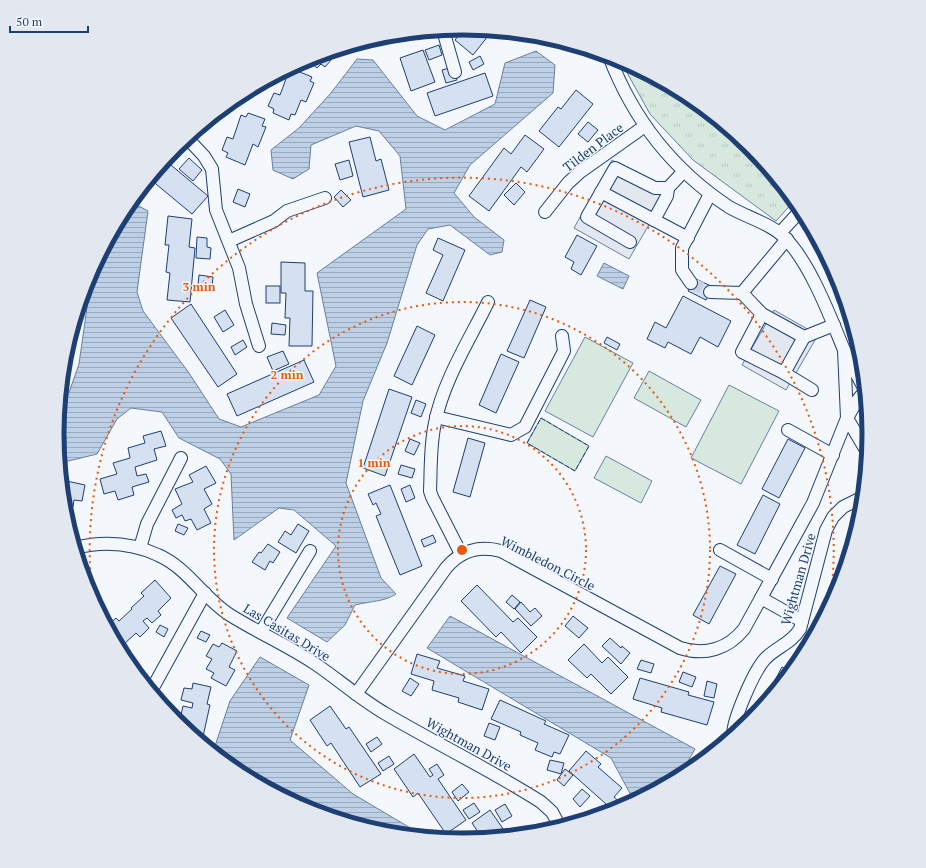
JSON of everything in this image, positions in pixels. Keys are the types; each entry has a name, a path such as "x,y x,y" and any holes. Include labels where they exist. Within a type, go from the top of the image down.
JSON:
{"street":[{"path":"445,36 455,72"},
{"path":"612,64 630,103 663,150 710,194 740,214 784,236 805,266 858,378"},
{"name":"Tilden Place","path":"545,212 568,183 580,172 645,126"},
{"path":"191,142 204,156 212,169 216,210 239,268 246,304 259,346"},
{"path":"630,242 587,217 615,168 655,188 668,188"},
{"path":"654,220 667,196 668,188 684,171"},
{"path":"601,192 688,238"},
{"path":"691,283 682,270 682,248 710,194"},
{"path":"228,241 274,221 287,212 325,198"},
{"path":"742,293 797,216"},
{"path":"710,292 742,293 762,314 804,337"},
{"path":"462,554 435,504 430,490 433,437 436,416 446,387 488,302"},
{"path":"762,314 742,352 784,373 812,390"},
{"path":"784,373 804,337 834,326"},
{"path":"436,416 511,435 525,427 564,351 562,336"},
{"path":"844,350 847,418 862,443"},
{"name":"Wimbledon Circle","path":"356,694 446,568 462,554 477,549 501,551 680,648 694,651 715,649 734,639 744,629 813,503 847,418 860,397"},
{"path":"788,430 833,456"},
{"path":"140,548 147,524 181,458"},
{"name":"Wightman Drive","path":"734,727 760,665 772,653 791,640 800,629 829,524 843,507 856,500"},
{"name":"Las Casitas Drive","path":"81,547 109,544 140,548 159,555 173,563 187,574 223,611 314,662 356,694"},
{"path":"720,550 772,579"},
{"path":"261,632 310,551"},
{"path":"154,686 205,593"},
{"path":"761,598 802,621"},
{"name":"Wightman Drive","path":"356,694 384,713 541,802 552,812 557,821"}],"green space":[{"path":"625,69 662,88 706,117 745,152 780,191 790,205 776,221 693,160 650,114"},
{"path":"585,337 633,363 593,437 545,411"},
{"path":"649,371 701,400 686,427 634,398"},
{"path":"729,385 779,411 741,484 691,458"},
{"path":"541,418 589,446 575,471 527,443"},
{"path":"606,456 652,481 641,503 594,478"}],"shaded area":[{"path":"612,160 668,192 629,259 574,228"},
{"path":"774,310 818,335 786,390 742,365"}],"water":[{"path":"536,51 555,65 553,93 470,165 454,193 474,217 504,240 502,252 490,255 450,225 428,229 417,245 387,343 363,401 346,483 381,578 396,594 382,600 355,605 345,625 327,642 287,618 336,546 294,510 279,508 234,540 231,474 220,459 179,438 162,412 131,408 117,419 97,454 65,462 64,434 65,403 79,364 89,296 94,281 117,234 136,205 148,211 137,292 143,311 189,373 219,419 241,427 319,395 336,366 317,273 406,209 400,156 379,131 356,126 311,145 309,169 293,179 273,170 271,150 299,128 331,93 357,59 373,60 417,116 445,130 495,104 505,63"},
{"path":"604,263 629,276 623,289 597,276"},
{"path":"450,616 695,749 685,766 631,796 611,758 427,648"},
{"path":"260,657 309,685 290,740 353,794 414,830 360,819 310,803 263,780 241,766 215,747 230,701"}],"building":[{"path":"459,35 488,36 473,55 455,40"},
{"path":"439,45 442,55 429,60 425,50"},
{"path":"423,50 435,82 411,91 400,58"},
{"path":"334,56 325,67 321,64 317,68 313,64"},
{"path":"480,56 484,64 473,70 469,62"},
{"path":"453,67 457,80 446,83 442,70"},
{"path":"297,71 312,77 310,81 314,83 306,102 301,100 295,115 291,114 289,120 273,113 274,109 268,106 274,93 280,95 287,76"},
{"path":"485,73 493,96 435,116 427,93"},
{"path":"576,90 593,104 559,147 539,131 558,107 561,109"},
{"path":"248,113 265,119 262,126 266,127 258,147 253,144 245,165 226,157 228,153 222,150 227,137 233,139 241,115 246,117"},
{"path":"588,122 598,130 588,142 578,134"},
{"path":"525,135 544,149 527,172 521,167 489,211 469,196 504,148 511,154"},
{"path":"370,137 376,161 381,159 389,190 363,197 349,142"},
{"path":"189,158 202,170 193,181 179,169"},
{"path":"349,160 353,176 340,180 335,164"},
{"path":"170,164 208,196 192,214 154,182"},
{"path":"516,183 525,192 514,205 504,195"},
{"path":"238,189 250,194 245,207 233,202"},
{"path":"341,190 351,200 343,207 334,197"},
{"path":"168,216 192,219 189,247 195,248 190,302 167,300 170,273 166,272 169,245 165,245"},
{"path":"577,235 597,246 581,275 571,269 574,262 565,257"},
{"path":"197,237 207,238 207,247 211,248 210,259 196,258"},
{"path":"438,238 465,250 443,301 426,293 443,255 433,250"},
{"path":"281,262 305,263 305,291 313,291 312,346 289,346 290,318 285,318 286,293 281,293"},
{"path":"199,275 213,277 212,287 198,285"},
{"path":"694,278 713,287 706,300 688,291"},
{"path":"266,286 280,286 280,303 266,303"},
{"path":"683,296 731,321 718,347 700,337 691,354 668,342 665,348 647,339 655,322 666,328"},
{"path":"530,300 546,307 524,358 507,351"},
{"path":"191,304 237,374 218,387 171,318"},
{"path":"225,310 234,325 223,332 214,317"},
{"path":"272,323 286,325 285,335 271,334"},
{"path":"417,326 435,335 412,385 394,376"},
{"path":"607,337 620,344 617,350 604,343"},
{"path":"243,340 247,347 235,355 231,347"},
{"path":"283,351 289,364 273,371 267,357"},
{"path":"501,354 519,362 496,413 479,405"},
{"path":"304,360 314,382 237,416 227,394"},
{"path":"389,389 412,397 385,476 363,468"},
{"path":"416,400 426,404 421,417 411,413"},
{"path":"161,431 166,446 154,449 157,460 135,467 137,476 146,474 149,482 132,487 134,495 118,500 115,491 104,494 100,479 117,474 113,463 130,458 128,448 145,443 143,436"},
{"path":"468,438 485,443 470,497 453,492"},
{"path":"410,439 420,443 414,455 405,451"},
{"path":"788,439 805,448 779,498 762,489"},
{"path":"401,465 415,469 412,478 398,474"},
{"path":"206,466 216,483 204,489 212,504 204,509 211,523 197,530 191,519 185,521 182,515 176,518 172,510 182,504 175,489 193,482 189,475"},
{"path":"67,481 85,485 82,501 74,500 73,507 71,507"},
{"path":"390,485 422,566 400,575 376,516 381,514 376,503 373,505 368,494"},
{"path":"410,485 415,498 406,502 401,489"},
{"path":"763,495 780,504 755,554 737,545"},
{"path":"178,524 188,528 184,535 175,531"},
{"path":"298,524 309,531 296,553 278,542 285,531 291,535"},
{"path":"433,535 436,542 424,547 421,540"},
{"path":"846,543 841,562 832,587"},
{"path":"268,544 280,552 273,563 270,561 265,570 252,562 259,552 261,553"},
{"path":"720,566 736,574 709,624 693,615"},
{"path":"155,580 171,598 158,611 161,615 152,623 147,618 143,621 149,628 140,637 136,633 124,644 111,622 116,618 119,621 132,609 131,608 144,596 141,593"},
{"path":"477,585 513,622 518,618 537,637 521,653 501,632 496,637 461,601"},
{"path":"512,595 520,602 514,609 506,602"},
{"path":"521,602 530,612 535,608 542,616 531,626 515,609"},
{"path":"573,616 588,628 579,638 565,626"},
{"path":"160,625 168,629 164,637 156,632"},
{"path":"201,631 210,635 206,642 197,638"},
{"path":"610,638 621,648 622,646 630,653 621,664 602,646"},
{"path":"222,643 237,651 229,667 235,670 226,686 211,678 214,673 206,669 212,659 206,656 213,644 219,647"},
{"path":"584,644 602,663 608,657 628,677 611,694 591,674 587,678 568,660"},
{"path":"417,654 440,661 437,668 465,676 463,681 489,689 482,710 458,702 459,698 432,690 434,681 411,674"},
{"path":"641,660 654,664 651,673 637,669"},
{"path":"782,667 786,669 780,677 771,688"},
{"path":"683,672 696,677 692,687 679,682"},
{"path":"410,678 419,684 411,696 402,691"},
{"path":"640,678 689,692 688,695 714,702 707,725 661,712 662,708 633,699"},
{"path":"707,681 717,684 714,698 704,696"},
{"path":"193,683 211,687 207,704 210,705 203,737 181,716 183,706 192,708 193,703 181,700 184,688 192,689"},
{"path":"500,700 546,721 544,724 569,735 560,754 554,752 552,757 535,750 538,743 520,735 521,732 491,719"},
{"path":"330,706 346,729 349,727 381,774 360,787 331,743 327,746 310,720"},
{"path":"489,723 500,727 495,740 484,736"},
{"path":"377,737 382,744 371,752 366,744"},
{"path":"586,751 601,764 598,767 622,788 614,797 619,802 603,808 606,804 569,771"},
{"path":"414,754 430,777 433,775 429,769 437,764 444,775 438,779 466,820 448,832 445,832 418,793 413,797 394,769"},
{"path":"389,756 394,764 383,771 378,763"},
{"path":"550,760 564,763 561,774 547,770"},
{"path":"565,769 573,775 564,786 557,780"},
{"path":"462,784 469,792 458,801 452,792"},
{"path":"582,789 590,796 580,807 573,799"},
{"path":"474,803 480,812 469,819 463,810"},
{"path":"505,804 512,816 502,822 495,810"},
{"path":"490,810 504,831 478,832 472,823"}],"tunnel":[{"path":"691,283 710,292"}],"fence":[{"path":"541,418 589,446 575,471 527,443 541,418"}]}
